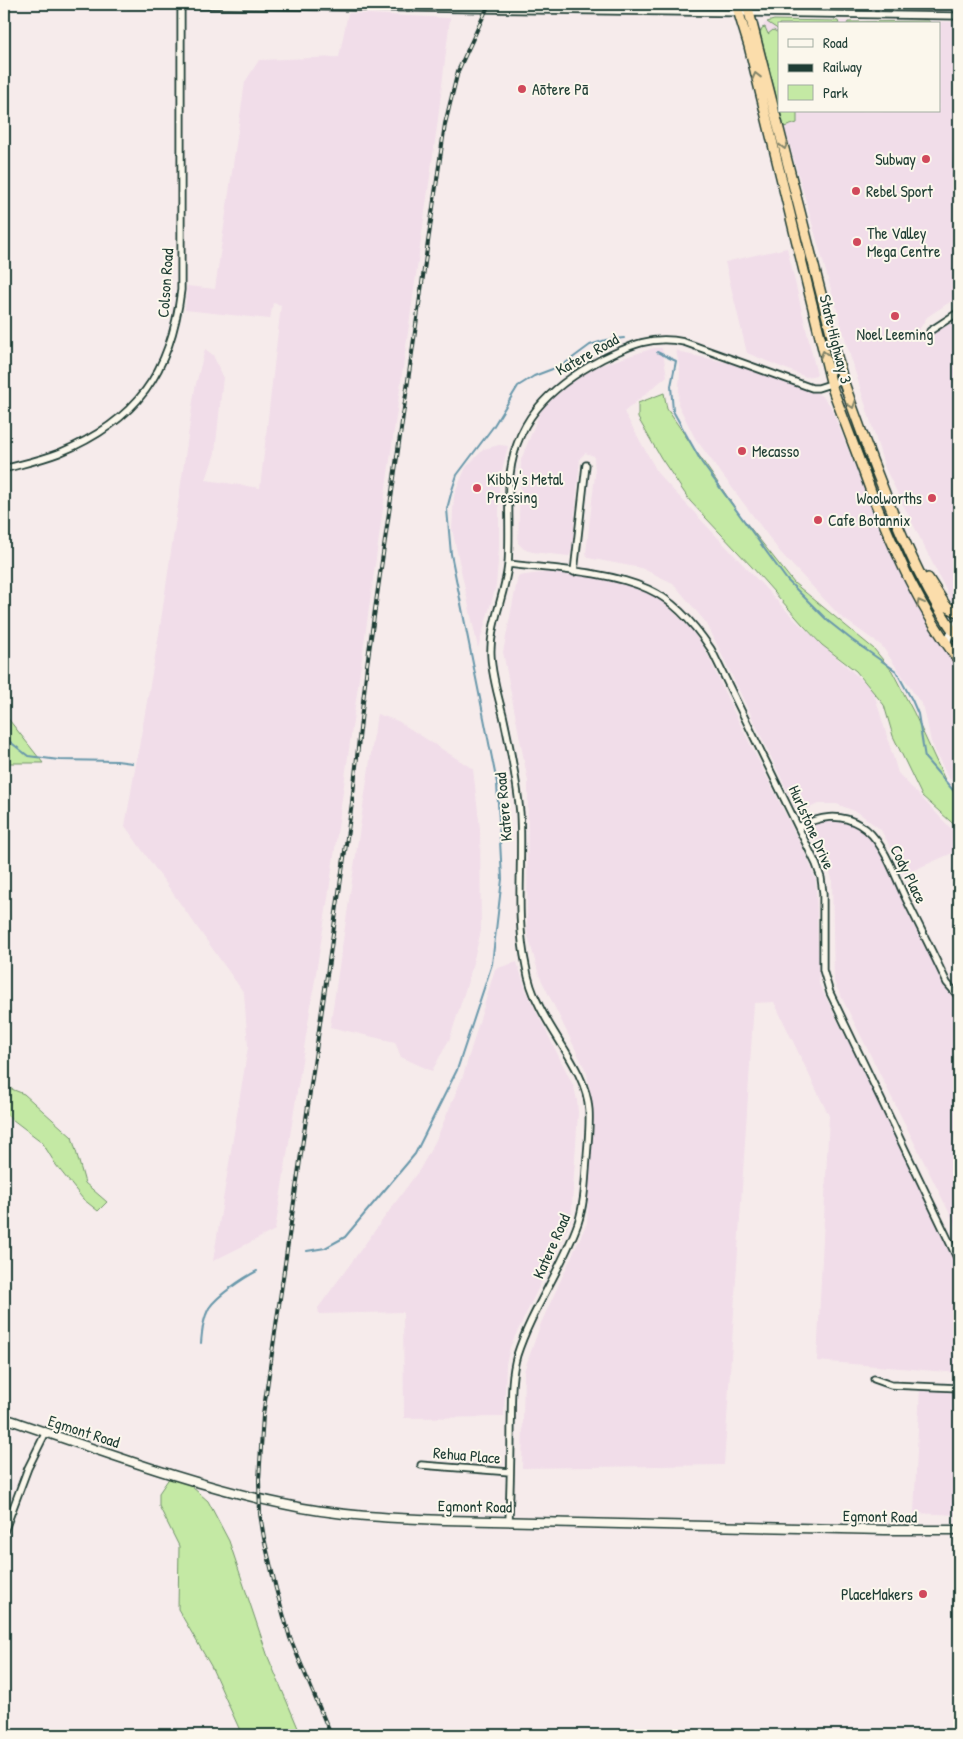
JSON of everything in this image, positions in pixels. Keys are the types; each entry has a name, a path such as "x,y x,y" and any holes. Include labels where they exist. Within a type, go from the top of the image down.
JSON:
{"highway":[{"name":"State Highway 3","path":"747,4 806,229 843,380 860,429 911,556 934,602 959,639"},
{"name":"State Highway 3","path":"737,8 749,46 832,384 853,444 898,559 925,612 959,661"},
{"path":"794,232 806,229"},
{"path":"911,556 925,573 942,602 951,610 959,613"}],"main road":[{"name":"Egmont Road","path":"4,1418 214,1488 284,1505 339,1513 389,1518 885,1530 959,1530"}],"street":[{"path":"129,4 737,8 750,13 959,16"},
{"name":"Colson Road","path":"4,468 57,454 77,445 108,426 138,400 151,383 165,357 174,330 181,290 181,4"},
{"path":"959,142 959,197"},
{"path":"930,331 959,312"},
{"name":"Katere Road","path":"509,1521 512,1380 516,1359 528,1328 579,1220 584,1188 589,1111 585,1089 538,1003 528,977 522,942 520,810 514,767 495,682 491,651 493,629 503,596 508,564 509,484 512,462 523,430 530,417 549,394 560,384 588,366 628,346 642,342 668,339 697,346 812,388 843,380"},
{"path":"574,572 586,465"},
{"name":"Hurlstone Drive","path":"508,564 610,577 629,582 649,589 668,601 699,630 722,668 816,864 821,878 823,893 823,970 830,993 956,1249 959,1262"},
{"path":"947,644 954,623 959,620"},
{"name":"Cody Place","path":"798,827 826,817 838,817 855,822 870,832 885,856 947,983 959,997"},
{"path":"874,1379 891,1385 959,1388"},
{"path":"4,1532 28,1468 46,1432"},
{"name":"Rehua Place","path":"421,1465 510,1472"}],"shaded area":[{"path":"755,4 959,4 959,10 764,7"},
{"path":"348,13 450,18 437,127 328,898 275,1230 213,1261 248,1047 244,993 125,826 159,634 195,388 205,349 213,355 223,377 215,453 206,480 260,488 281,305 273,303 270,319 185,310 187,286 215,289 245,82 259,60 339,57"},
{"name":"The Valley Mega Centre","path":"774,20 959,22 959,118 956,165 959,196 959,296 927,317 919,330 923,336 931,334 959,317 959,610 957,612 885,468 849,352 780,112 940,112 940,22 778,22 778,104 760,33 765,23"},
{"path":"787,248 817,375 806,377 747,353 725,262"},
{"path":"654,348 662,348 667,376 624,412 659,475 796,621 873,690 898,773 959,837 959,850 905,874 881,830 859,813 837,804 818,804 798,813 707,624 673,583 641,568 588,558 586,553 595,475 594,456 585,453 580,458 572,550 569,556 532,552 524,549 518,543 521,460 541,409 571,382 595,367"},
{"path":"676,350 686,354 740,365 812,390 823,397 830,405 887,545 909,588 959,663 959,787 947,776 931,742 924,708 882,646 840,616 780,552 695,438 678,404 680,371"},
{"path":"499,445 508,446 499,482 499,548 496,586 478,648 452,529 454,495 466,467 484,449"},
{"path":"4,475 6,475 6,606 4,606"},
{"path":"556,571 589,573 652,591 692,630 707,653 728,700 808,859 816,881 819,984 959,1258 959,1373 817,1361 829,1116 774,1002 754,1003 724,1465 522,1468 524,1371 541,1323 587,1223 593,1110 587,1073 539,975 527,932 528,781 503,652 518,576"},
{"path":"377,714 398,721 473,769 480,829 481,931 469,978 450,1038 432,1071 401,1057 395,1042 330,1027"},
{"path":"821,820 855,823 877,844 959,1010 958,1230 834,982 832,879 829,869 805,826"},
{"path":"517,962 527,993 574,1087 577,1100 578,1113 571,1220 510,1347 506,1364 504,1417 404,1418 403,1312 319,1314 318,1308 420,1169 436,1140 463,1076 495,969"},
{"path":"920,1387 959,1389 959,1515 914,1513"}],"green space":[{"path":"774,20 838,22 778,22 778,29 767,22"},
{"path":"929,21 929,22 848,22"},
{"path":"765,27 768,34 773,30 778,32 778,104 760,33 762,28"},
{"path":"780,112 797,112 797,123 784,127"},
{"path":"664,393 667,409 740,515 794,583 874,649 892,671 946,782 959,795 959,829 922,796 893,736 884,705 856,671 822,645 690,501 661,458 638,418 638,403"},
{"path":"4,714 6,716 43,763 4,763"},
{"path":"4,1086 24,1094 72,1137 85,1183 107,1202 98,1211 83,1199 56,1165 42,1142 4,1113"},
{"path":"174,1471 208,1501 229,1541 268,1657 301,1735 242,1735 211,1666 178,1609 179,1546 159,1506 159,1493"}],"waterway":[{"path":"307,1251 325,1248 345,1237 415,1154 457,1070 492,964 502,879 497,783 451,554 447,509 457,475 493,427 518,386 534,376 563,365 590,345 606,340 624,338"},
{"path":"657,352 676,361 671,386 673,411 702,463 787,580 828,621 896,671 918,714 925,758 959,797"},
{"path":"4,737 28,756 59,760 132,763"},
{"path":"201,1343 204,1321 209,1308 218,1298 257,1271"}],"railway":[{"path":"331,1735 290,1638 264,1538 260,1514 259,1480 263,1415 352,803 367,665 445,124 458,71 489,4"}],"place":[{"name":"Aōtere Pā","path":"522,89"},
{"name":"Subway","path":"926,159"},
{"name":"Rebel Sport","path":"856,191"},
{"name":"The Valley Mega Centre","path":"857,242"},
{"name":"Noel Leeming","path":"895,316"},
{"name":"Mecasso","path":"742,451"},
{"name":"Kibby's Metal Pressing","path":"477,488"},
{"name":"Woolworths","path":"932,498"},
{"name":"Cafe Botannix","path":"818,520"},
{"name":"PlaceMakers","path":"923,1594"}]}
